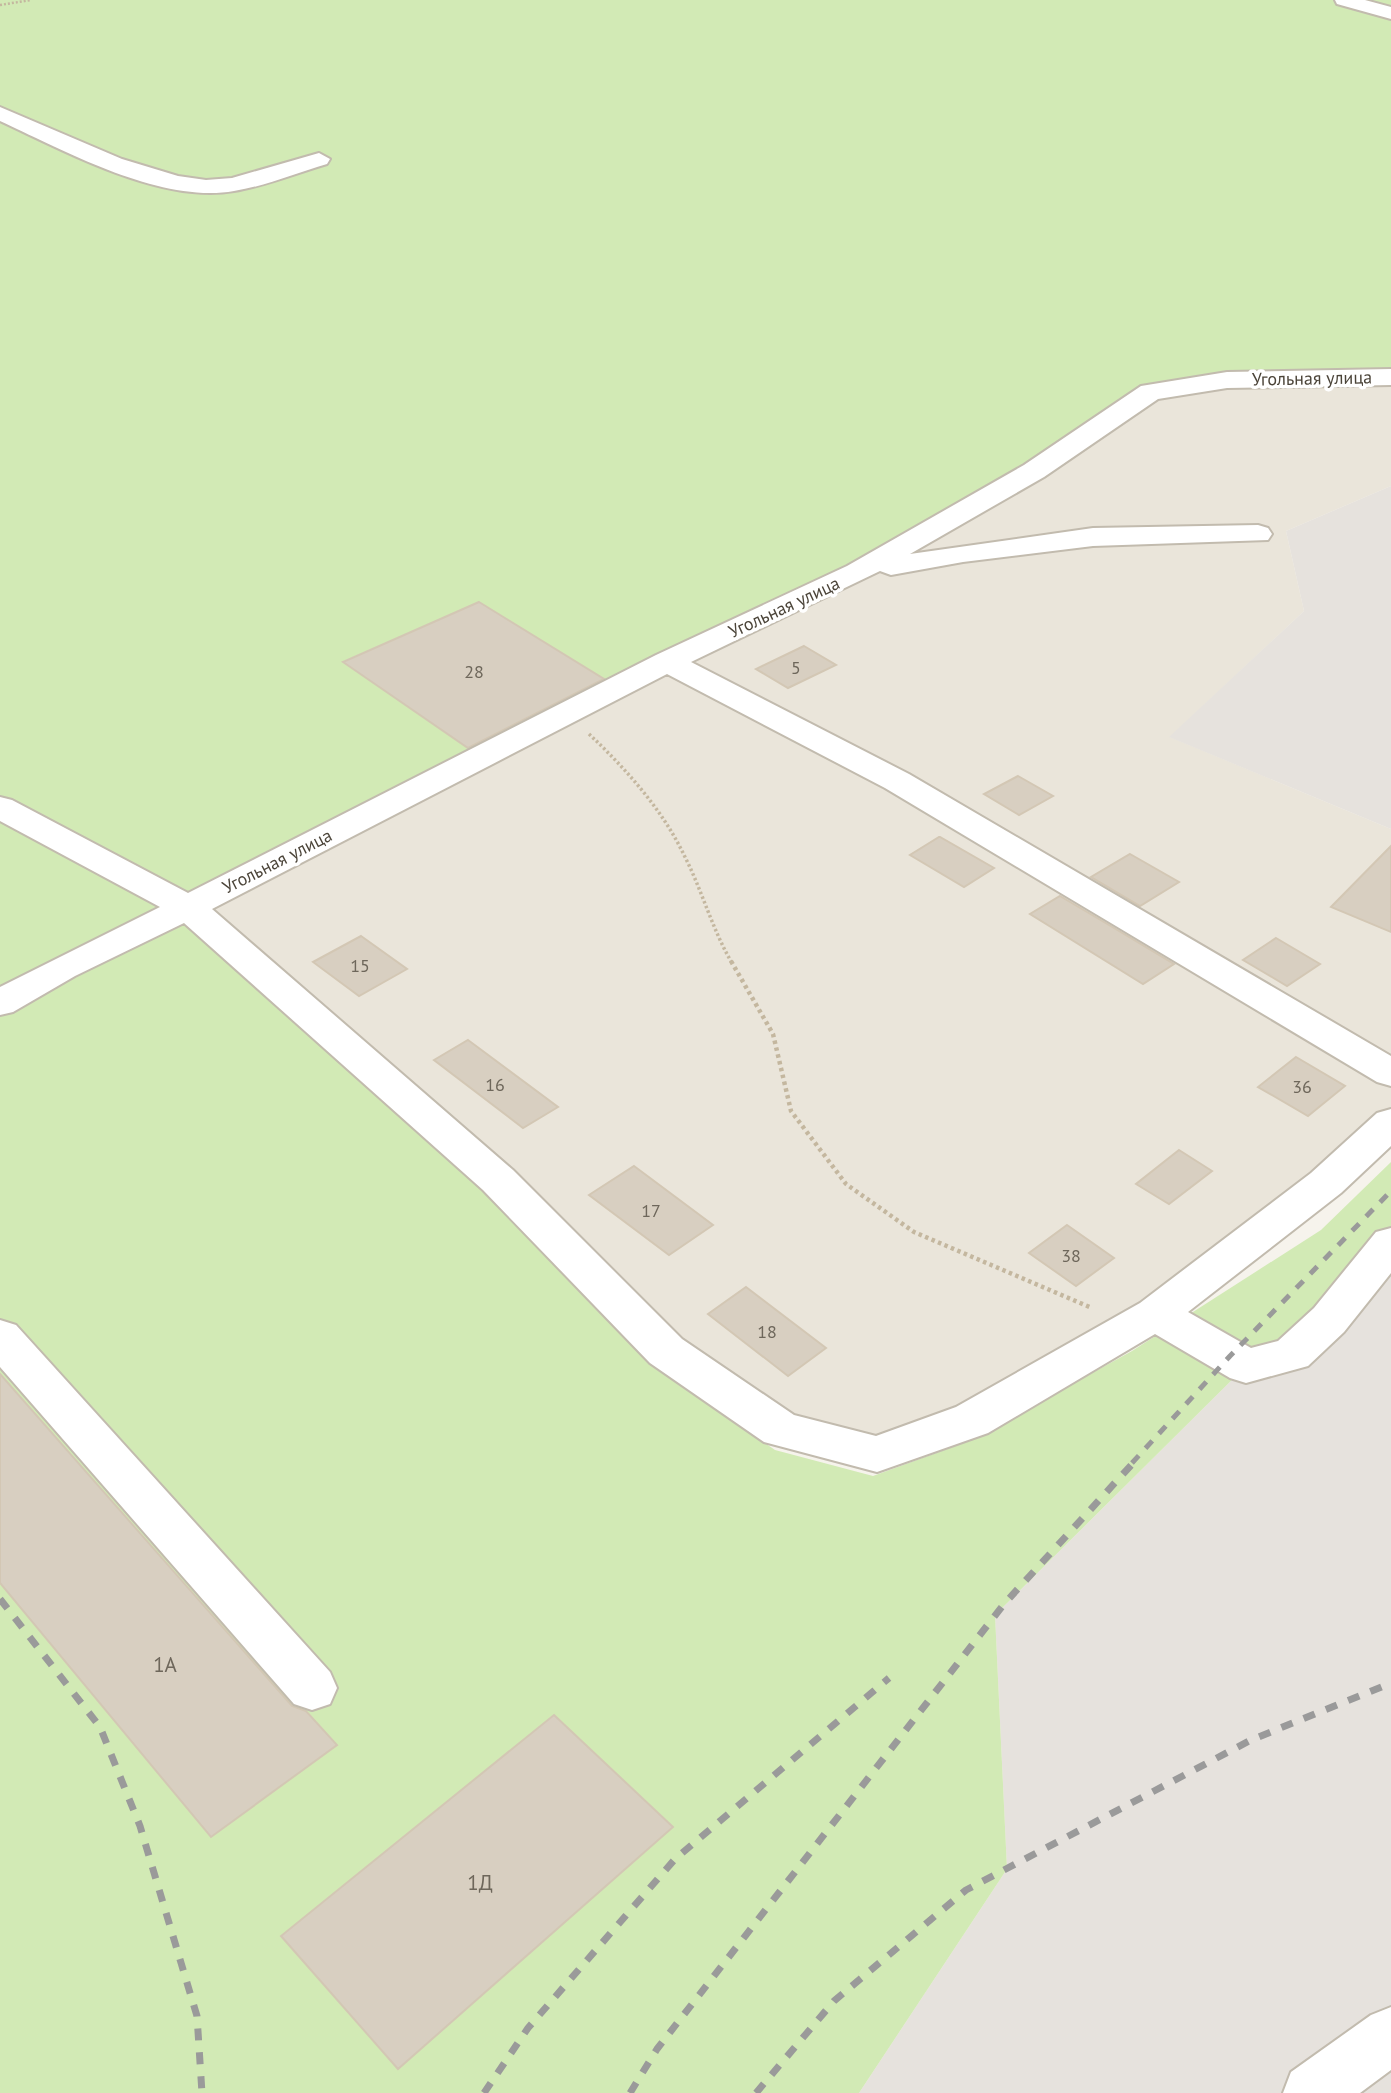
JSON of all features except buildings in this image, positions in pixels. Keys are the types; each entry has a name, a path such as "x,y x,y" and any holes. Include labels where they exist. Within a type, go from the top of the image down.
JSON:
{"street":[{"path":"1344,0 1391,13"},
{"path":"0,113 82,149 177,184 230,186 319,159"},
{"name":"Угольная улица","path":"0,1003 62,968 188,907 667,662 858,572 1034,471 1150,392 1227,380 1391,377"},
{"path":"858,572 963,552 1093,537 1258,534"},
{"path":"667,662 897,781 1391,1073"},
{"path":"0,807 188,907 498,1180 666,1351 780,1429 877,1454 972,1420 1155,1314 1326,1183 1391,1123"},
{"path":"1155,1314 1246,1366 1292,1354 1329,1320 1391,1243"},
{"path":"0,1337 312,1688"},
{"path":"1312,2093 1391,2035"}],"path":[{"path":"0,5 31,0"},
{"path":"567,713 629,772 684,854 720,943 774,1034 792,1111 846,1184 914,1232 1084,1307 1155,1314"}],"shaded area":[{"path":"1391,377 1391,486 1286,531 1304,611 1170,737 1391,829 1391,1123 1155,1314 877,1454 780,1429 188,907 1150,392"},
{"path":"1391,486 1391,829 1169,737 1304,611 1286,531"},
{"path":"1391,1243 1391,2093 859,2093 1007,1869 995,1615 1246,1366"}],"green space":[{"path":"0,0 1391,0 1391,377 1150,392 1034,471 617,688 479,602 344,661 481,757 188,907 498,1180 661,1370 775,1450 873,1476 969,1441 1132,1351 1321,1230 1391,1162 1391,1243 1332,1316 1246,1366 995,1615 1007,1869 859,2093 0,2093"}],"railway":[{"path":"1132,1463 1230,1356 1391,1191"},
{"path":"630,2093 657,2049 1004,1604 1134,1462"},
{"path":"0,1599 100,1727 140,1826 197,2016 202,2093"},
{"path":"484,2093 528,2028 675,1859 889,1678"},
{"path":"756,2093 834,2001 966,1890 1251,1740 1391,1683"}]}
